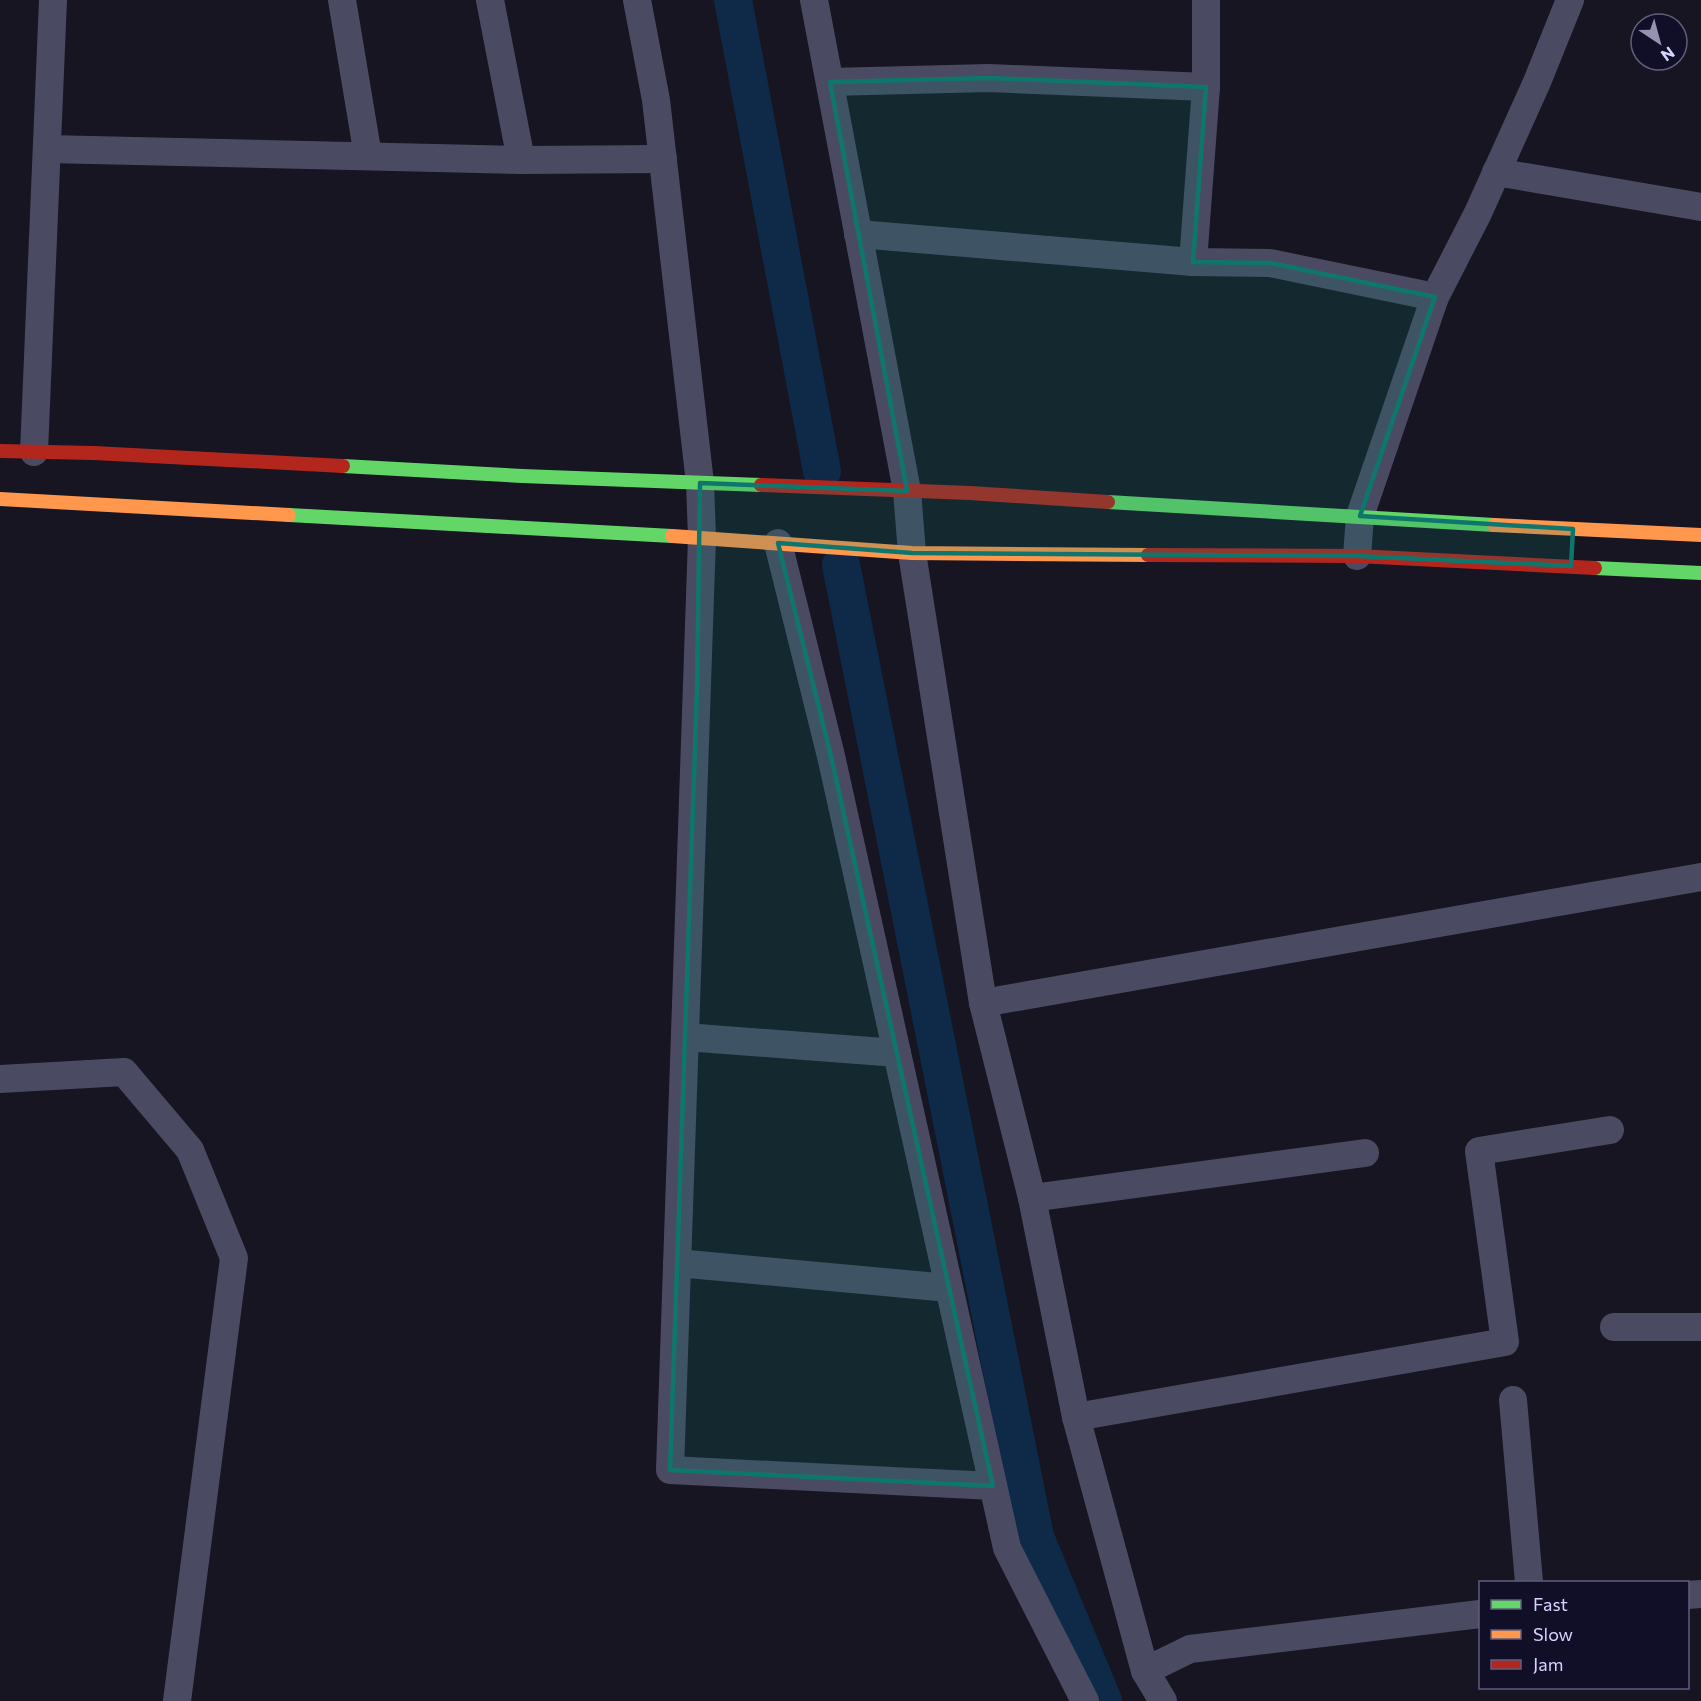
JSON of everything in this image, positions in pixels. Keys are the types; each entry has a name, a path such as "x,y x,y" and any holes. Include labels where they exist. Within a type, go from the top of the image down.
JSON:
{"highway":[{"path":"0,451 907,491 1360,516 1573,533 1701,535"},
{"path":"0,499 702,538 912,553 1357,556 1571,562 1701,573"}],"street":[{"path":"34,452 53,0"},
{"path":"342,0 368,156"},
{"path":"490,0 521,160"},
{"path":"637,0 656,100 700,483 702,538 670,1470 993,1486"},
{"path":"814,0 907,491 912,553 984,1003 1032,1198 1076,1417 1145,1671 1163,1701"},
{"path":"1193,262 1206,87 1206,0"},
{"path":"1357,556 1360,516 1435,297 1537,82 1570,0"},
{"path":"830,82 989,78 1206,87"},
{"path":"47,149 521,160 663,159"},
{"path":"1496,172 1701,207"},
{"path":"858,234 1193,262 1270,263 1435,297"},
{"path":"778,543 831,756 1007,1548 1085,1701"},
{"path":"984,1003 1701,877"},
{"path":"685,1037 897,1053"},
{"path":"0,1079 124,1072 190,1150 234,1258 177,1701"},
{"path":"1076,1417 1505,1342 1479,1151 1610,1130"},
{"path":"1032,1198 1365,1153"},
{"path":"677,1263 949,1288"},
{"path":"1614,1328 1701,1327"},
{"path":"1513,1401 1529,1581"},
{"path":"1145,1671 1190,1649 1479,1614"}],"highlighted area":[{"path":"989,78 1206,87 1193,262 1270,263 1435,297 1360,516 1573,529 1571,566 1357,556 912,553 778,543 831,756 993,1486 670,1470 697,689 700,483 907,491 830,82"}],"waterway":[{"path":"733,0 822,471"},
{"path":"841,565 1035,1537 1103,1701"}],"traffic: fast":[{"path":"343,466 522,476 761,485"},
{"path":"1108,502 1494,525"},
{"path":"289,515 672,536"},
{"path":"1595,568 1701,573"}],"traffic: slow":[{"path":"0,499 289,515"},
{"path":"1494,525 1701,535"},
{"path":"672,536 912,553 1148,555"}],"traffic: jam":[{"path":"0,451 94,453 343,466"},
{"path":"761,485 970,493 1108,502"},
{"path":"1148,555 1357,556 1595,568"}]}
